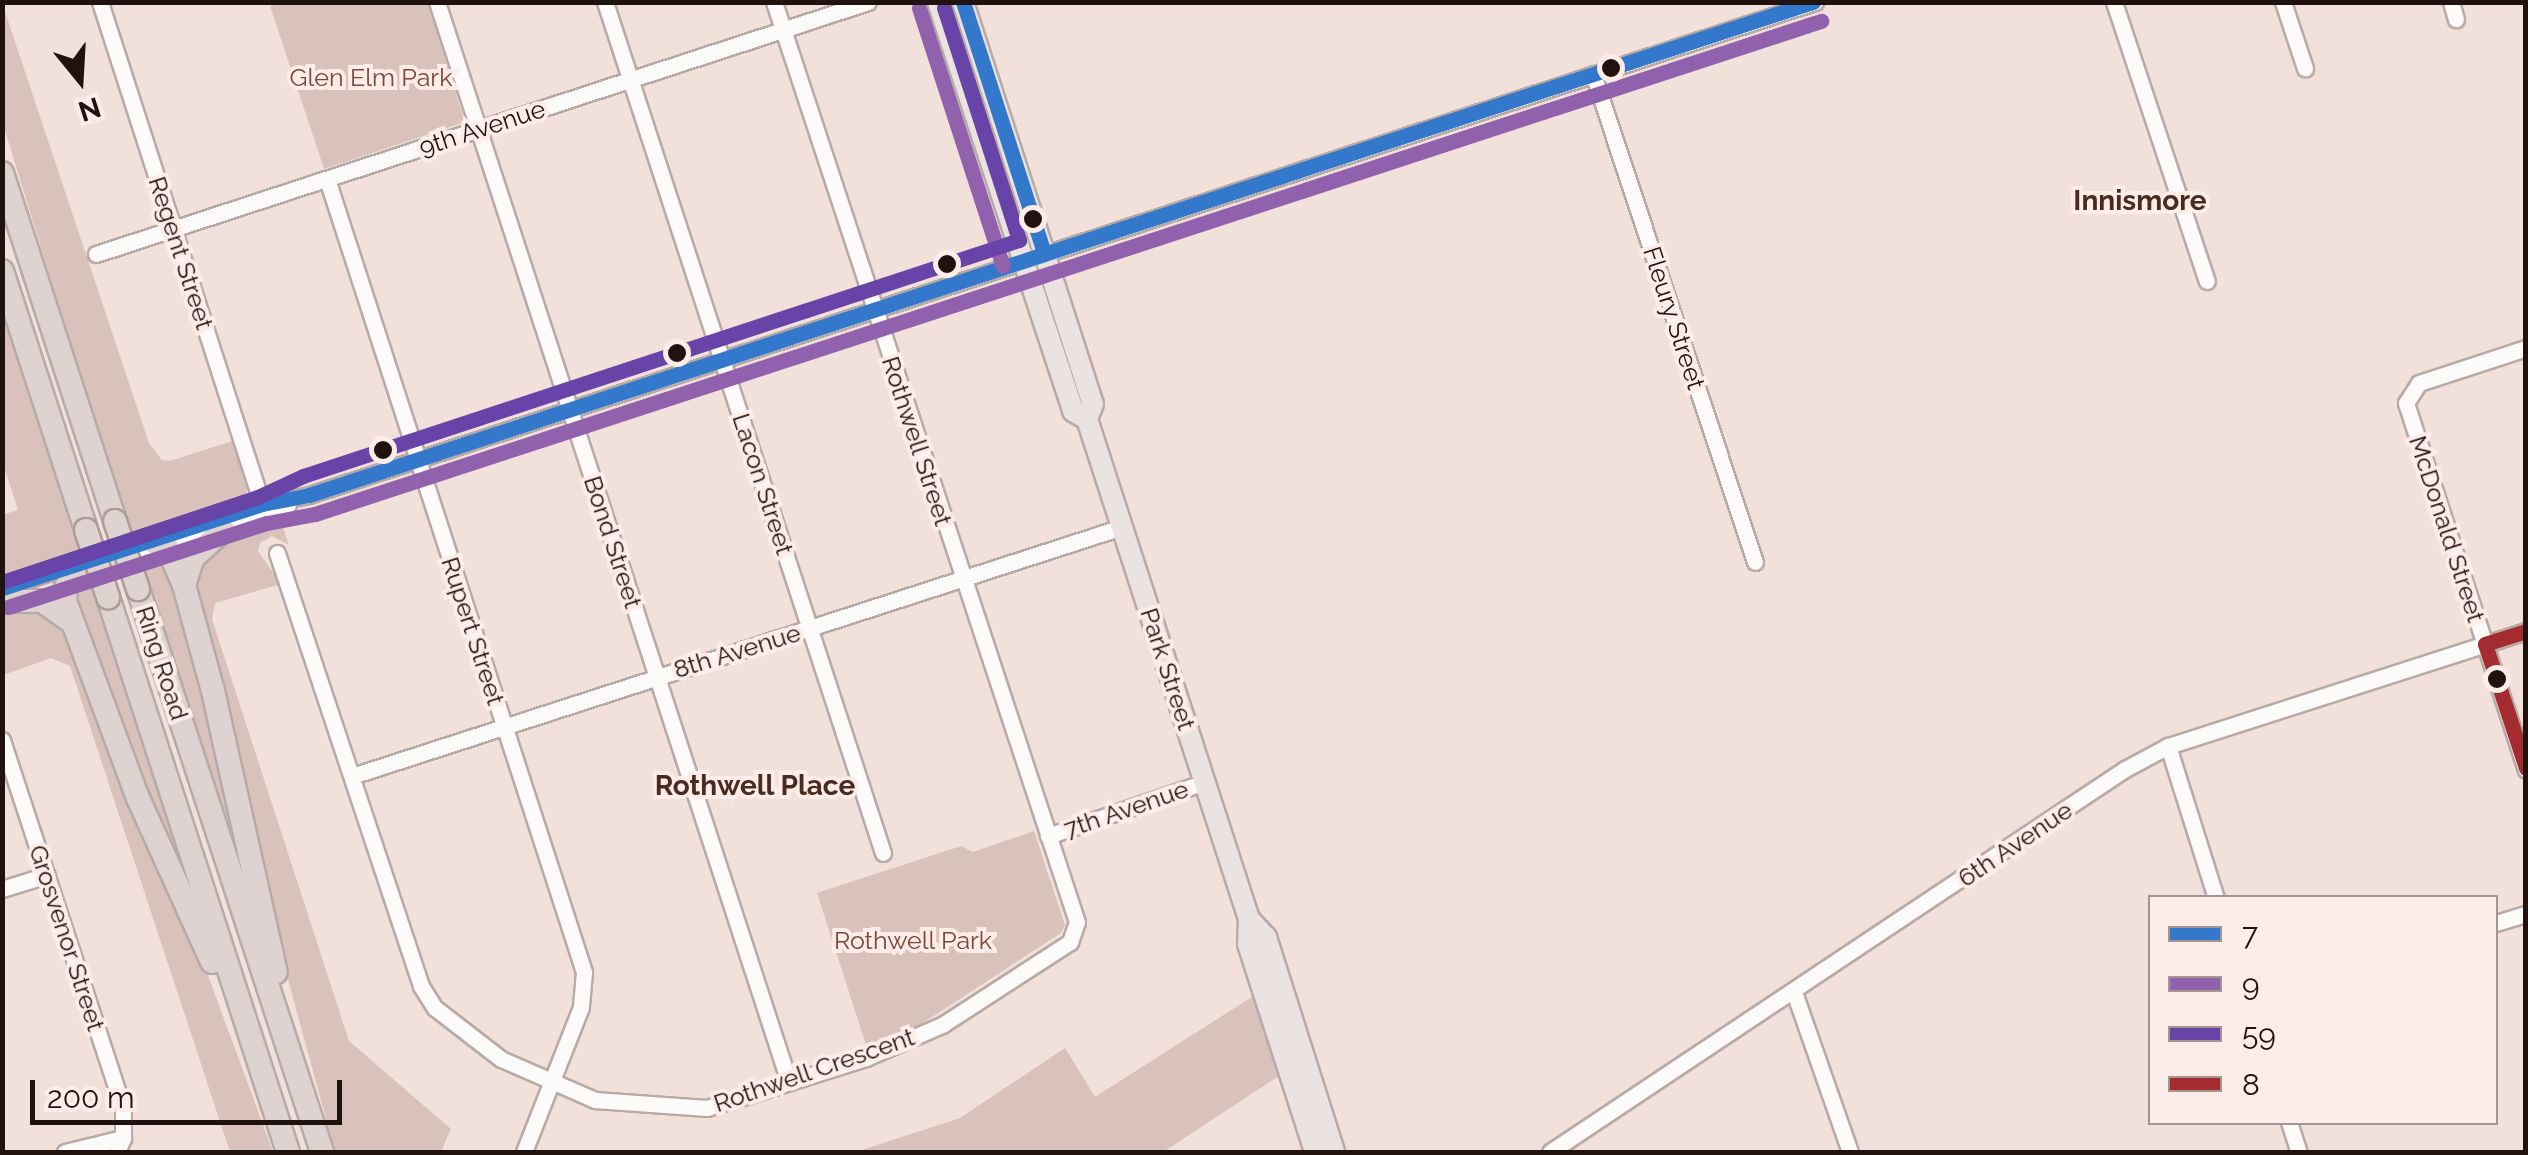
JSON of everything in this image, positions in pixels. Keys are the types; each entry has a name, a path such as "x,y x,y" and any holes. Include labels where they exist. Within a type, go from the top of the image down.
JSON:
{"highway":[{"name":"Ring Road","path":"2,173 322,1152"},
{"name":"Ring Road","path":"2,271 288,1152"},
{"path":"184,585 193,558 223,530"},
{"path":"159,545 184,585 232,773 304,1098"},
{"path":"120,550 108,560 78,570 70,580 64,593 69,620 138,798 256,1056"},
{"path":"5,597 42,601 69,620"}],"main road":[{"name":"Park Street","path":"938,2 1073,411 1087,419"},
{"name":"Park Street","path":"963,2 1093,404 1087,419 1250,919 1266,938 1334,1152"},
{"name":"Park Street","path":"1250,919 1248,944 1315,1152"}],"street":[{"name":"Regent Street","path":"100,2 262,504"},
{"name":"Bond Street","path":"437,2 789,1082"},
{"name":"Lacon Street","path":"605,2 884,853"},
{"name":"Rothwell Street","path":"774,2 1045,829"},
{"name":"9th Avenue","path":"96,254 868,2"},
{"path":"5,597 120,550 223,530 309,495 1814,2"},
{"path":"2114,2 2207,281"},
{"path":"2283,2 2305,68"},
{"name":"Fleury Street","path":"1593,74 1755,562"},
{"name":"Rupert Street","path":"327,178 584,972 581,1007 524,1152"},
{"name":"McDonald Street","path":"2526,348 2419,383 2406,403 2526,770"},
{"path":"5,597 70,580 262,504 309,495"},
{"name":"8th Avenue","path":"352,776 1122,527"},
{"name":"Rothwell Crescent","path":"277,552 427,998 485,1051 596,1100 706,1108 866,1058 942,1025 1070,942 1076,922 1045,829"},
{"name":"6th Avenue","path":"1550,1152 2125,770 2168,746 2526,631"},
{"name":"Grosvenor Street","path":"2,740 122,1109 120,1145"},
{"path":"2168,746 2215,895"},
{"name":"7th Avenue","path":"1045,829 1205,782"},
{"path":"2,890 47,875"},
{"path":"2498,922 2526,914"},
{"path":"1794,992 1850,1152"},
{"path":"2290,1125 2299,1152"},
{"path":"65,1152 120,1145"}],"green space":[{"path":"2,3 149,443 162,460 170,461 232,441 247,488 246,500 240,503 130,537 3,124"},
{"name":"Glen Elm Park","path":"428,3 465,122 324,169 270,6"},
{"path":"3,307 85,552 3,579 2,515 18,510 3,463"},
{"path":"280,519 289,545 272,536 260,543 258,551 281,584 215,603 212,619 349,1041 451,1129 441,1152 335,1152 286,972 195,586 206,555 232,538"},
{"path":"163,557 188,625 249,895 139,564"},
{"path":"94,579 207,932 107,703 73,589"},
{"path":"32,608 61,625 67,636 206,970 273,1152 230,1152 70,666 51,658 3,675 3,612"},
{"name":"Rothwell Park","path":"1034,831 1065,925 1061,933 903,1036 867,1048 817,893 961,846 973,852"},
{"path":"1255,995 1279,1076 1163,1152 856,1152 960,1118 1065,1048 1095,1097"}],"transit line":[{"name":"7","path":"963,2 1044,253"},
{"name":"7","path":"2,588 262,504 309,495 1813,2"},
{"name":"9","path":"919,8 1003,266"},
{"name":"59","path":"2,582 258,497 303,476 1019,240 944,8"},
{"name":"9","path":"8,607 267,523 315,514 1821,21"},
{"name":"8","path":"2526,631 2485,644 2526,768"}],"district":[{"name":"Innismore","path":"2140,201"},
{"name":"Rothwell Place","path":"755,786"}]}
